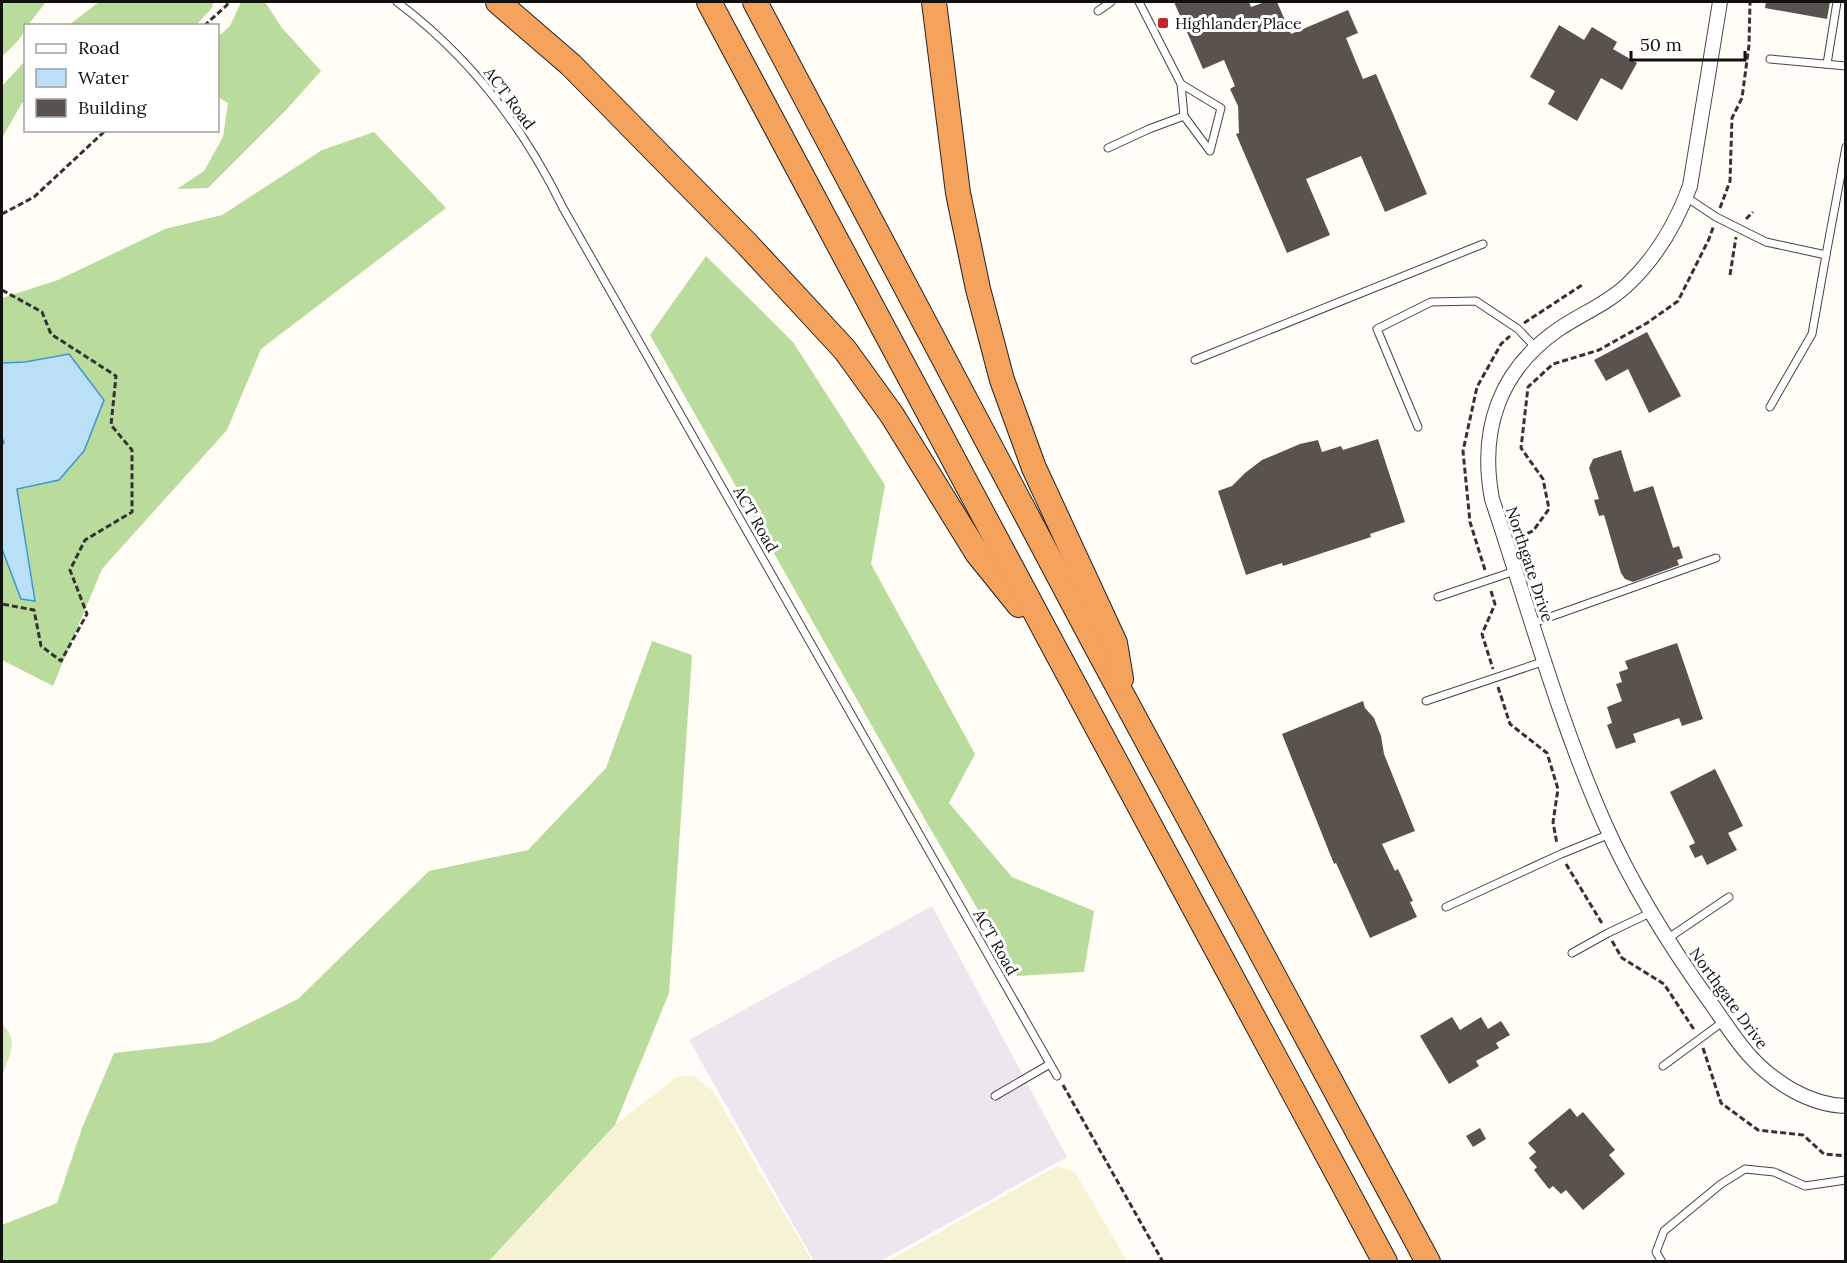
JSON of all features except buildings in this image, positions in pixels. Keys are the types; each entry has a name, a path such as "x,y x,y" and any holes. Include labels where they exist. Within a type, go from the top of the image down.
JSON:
{"highway":[{"path":"498,2 571,65 761,259 845,350 892,415 977,553 1056,651"},
{"path":"709,2 1385,1262"},
{"path":"755,2 1124,699 1428,1262"},
{"path":"934,2 958,192 978,290 996,357 1034,468 1115,643 1124,699"}],"street":[{"name":"Northgate Drive","path":"1720,2 1690,186 1665,240 1626,286 1609,300 1561,328 1524,358 1502,393 1489,430 1487,457 1492,500 1569,734 1592,795 1650,913 1685,969 1747,1053 1771,1076 1792,1090 1816,1101 1845,1106"}],"lane":[{"name":"ACT Road","path":"398,2 429,27 469,67 516,126 537,158 575,229 1057,1076"},
{"path":"1098,11 1112,2"},
{"path":"1139,2 1181,84 1184,117 1210,151 1221,108 1181,84"},
{"path":"1827,64 1837,2"},
{"path":"1770,59 1845,66"},
{"path":"1108,148 1149,129 1184,117"},
{"path":"1770,407 1812,334 1845,147"},
{"path":"1686,197 1716,218 1766,242 1826,255"},
{"path":"1195,360 1483,244"},
{"path":"1418,427 1377,329 1431,302 1476,301 1518,329 1535,347"},
{"path":"1533,623 1716,558"},
{"path":"1438,597 1515,571"},
{"path":"1426,701 1545,661"},
{"path":"1446,907 1610,834"},
{"path":"1667,939 1729,897"},
{"path":"1572,954 1608,933 1650,913"},
{"path":"1663,1066 1724,1021"},
{"path":"995,1096 1050,1064"},
{"path":"1662,1262 1656,1252 1664,1231 1721,1184 1745,1169 1774,1172 1805,1186 1845,1180"}],"path":[{"path":"206,24 228,2"},
{"path":"2,214 34,197 104,132"},
{"path":"2,291 42,312 51,334 116,376 111,425 132,450 132,512 85,540 70,570 87,614 61,661 40,646 34,610 2,604"},
{"path":"1488,581 1495,604 1482,634 1510,724 1547,753 1558,789 1553,822 1557,848 1622,958 1664,984 1701,1040 1721,1103 1758,1130 1803,1135 1824,1154 1845,1156"},
{"path":"1057,1076 1163,1262"}],"shaded area":[{"path":"932,906 1067,1157 881,1261 814,1261 689,1040"},
{"path":"678,1076 694,1076 713,1091 812,1261 494,1262 492,1258 615,1125"},
{"path":"1057,1166 1075,1172 1127,1261 888,1261"}],"green space":[{"path":"2,2 46,2 29,24 24,24 24,30 19,39 2,56"},
{"path":"99,2 214,2 211,9 197,24 70,24"},
{"path":"241,2 265,2 282,28 321,71 286,110 208,188 177,189 204,171 223,137 228,103 219,98 219,36 230,26"},
{"path":"24,62 24,102 2,138 2,86"},
{"path":"374,132 446,208 261,349 227,430 102,569 53,686 2,660 2,549 21,599 17,488 25,362 2,363 2,298 58,280 165,229 222,215 322,150"},
{"path":"706,256 793,342 885,485 871,564 975,754 949,803 1012,877 1094,911 1084,972 1017,976 927,823 650,335"},
{"path":"652,641 692,655 669,993 615,1125 489,1261 2,1261 2,1225 57,1203 82,1128 114,1053 211,1042 298,999 429,871 528,850 606,768"},
{"path":"2,1024 11,1036 12,1042 2,1076"}],"water":[{"path":"69,354 104,400 84,451 59,480 17,489 35,601 21,599 2,549 2,446 4,442 2,438 2,363 25,362"}],"place":[{"name":"Highlander Place","path":"1163,23"}]}
